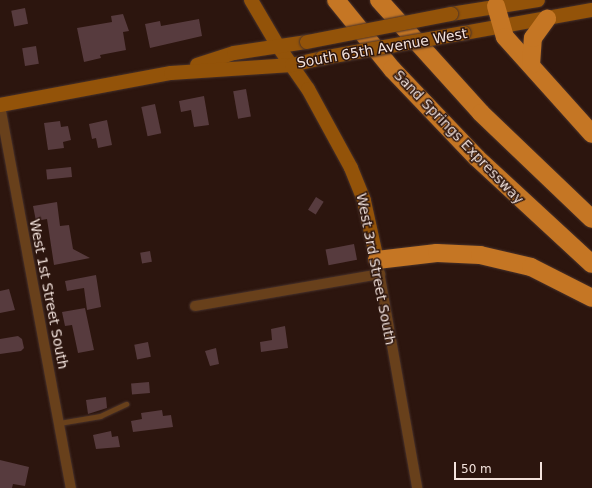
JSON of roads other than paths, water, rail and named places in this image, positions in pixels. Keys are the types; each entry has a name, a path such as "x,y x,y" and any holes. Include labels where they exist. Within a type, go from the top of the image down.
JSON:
{"highway":[{"name":"Sand Springs Expressway","path":"336,0 392,69 478,158 592,264"},
{"path":"379,0 481,113 592,219"},
{"path":"495,3 505,37 592,134"},
{"path":"531,65 533,38 547,19"},
{"path":"378,267 437,253 480,255 531,267 592,298"}],"street":[{"name":"West 3rd Street South","path":"251,0 331,130 359,185 378,267 417,488"},
{"name":"South 65th Avenue West","path":"0,106 171,73 234,53 307,42 450,14 495,3 538,0"},
{"name":"South 65th Avenue West","path":"171,73 292,65 322,58 592,10"},
{"name":"West 1st Street South","path":"0,106 71,488"},
{"path":"195,306 378,267"}],"lane":[{"path":"59,423 100,416 126,404"}]}
